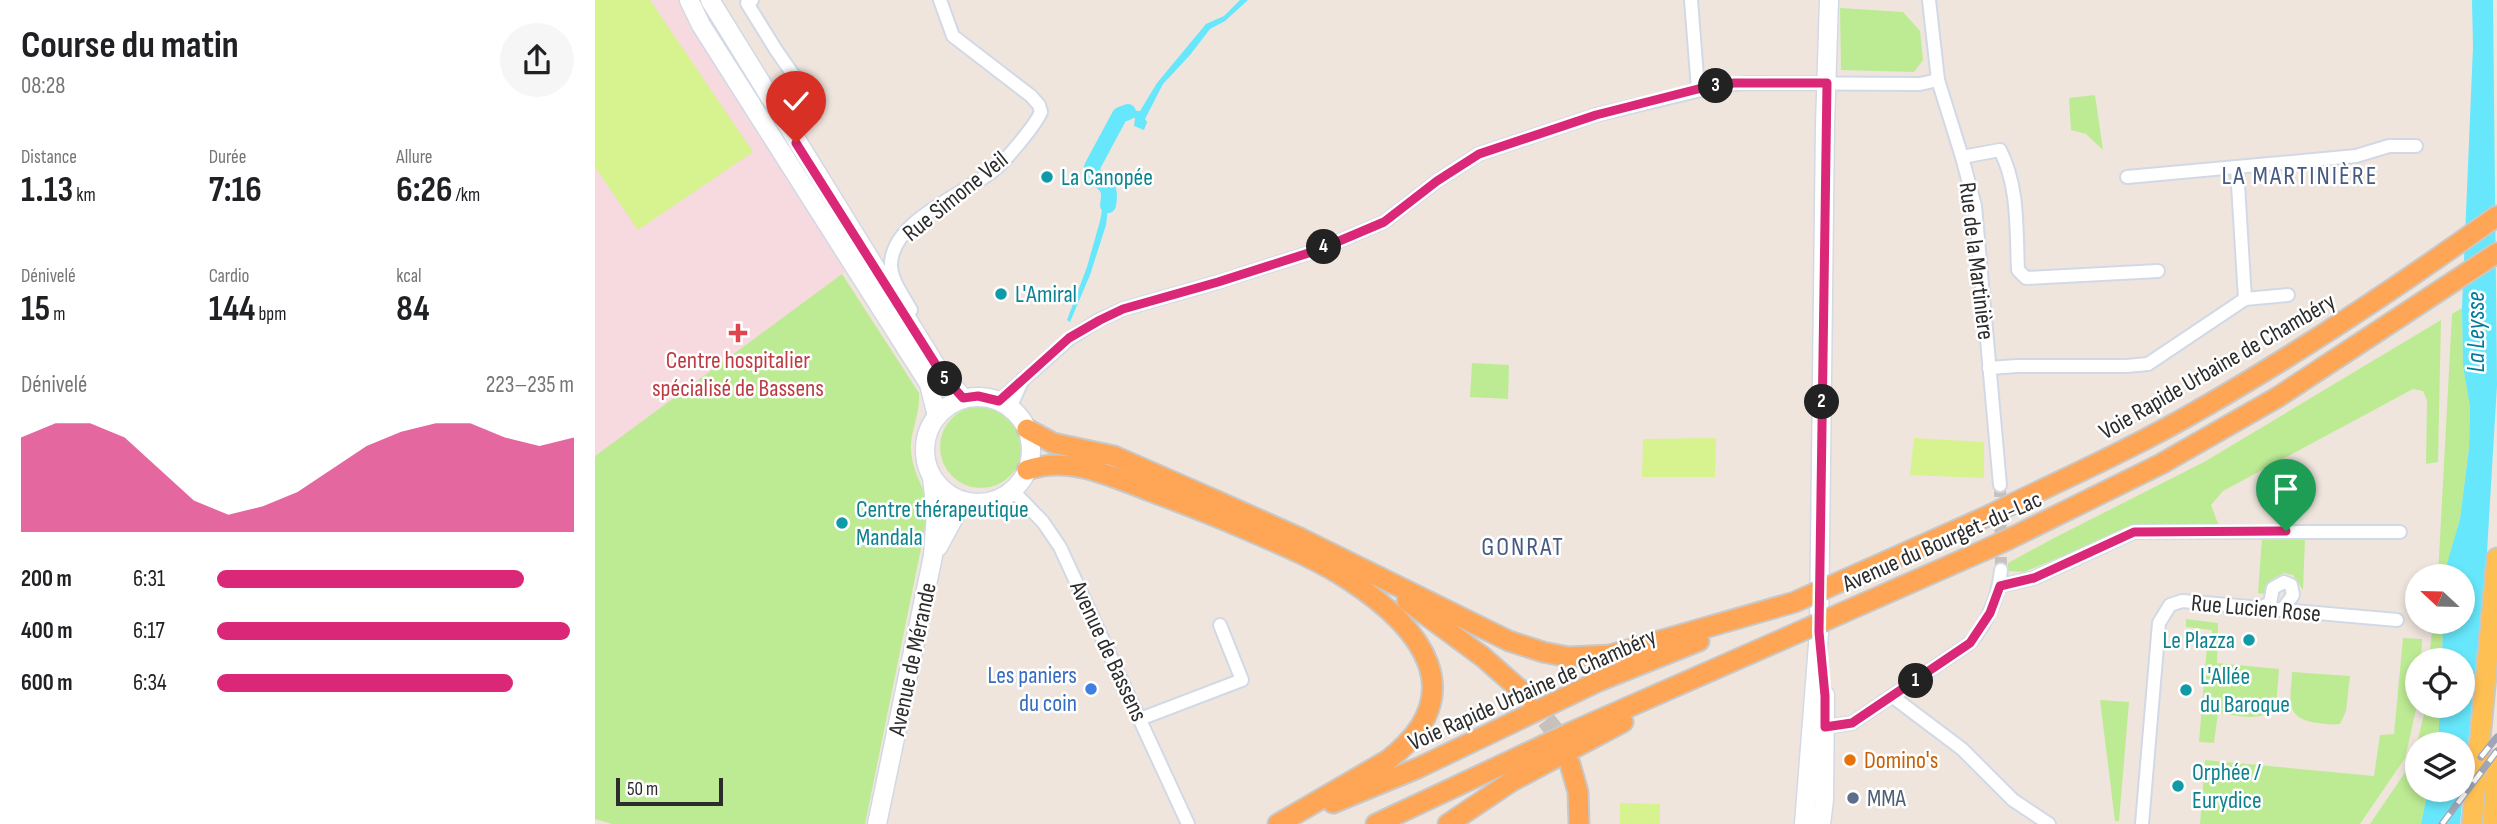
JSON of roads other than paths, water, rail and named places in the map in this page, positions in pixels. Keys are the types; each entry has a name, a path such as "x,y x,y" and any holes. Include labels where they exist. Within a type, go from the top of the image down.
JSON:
{"highway":[{"path":"2443,254 2497,202"},
{"path":"2443,254 2497,216"},
{"name":"Voie Rapide Urbaine de Chambéry","path":"2010,506 2202,409 2353,316 2443,254"},
{"name":"Avenue du Bourget-du-Lac","path":"1751,654 1987,549 2107,492 2279,397 2493,255"},
{"path":"1027,429 1052,443 1114,456 1300,538 1509,640 1568,657 1610,655 1796,602"},
{"path":"1027,470 1043,464 1062,464 1093,470 1204,512 1293,550 1349,580 1388,611 1413,638 1428,664 1433,688 1428,715 1419,731 1405,747 1388,760 1278,824"},
{"name":"Avenue du Bourget-du-Lac","path":"1796,602 2010,506"},
{"path":"1366,572 1461,639 1527,696"},
{"name":"Voie Rapide Urbaine de Chambéry","path":"1288,824 1417,768 1599,681 1796,602"},
{"path":"1376,824 1523,754 1751,654"},
{"path":"1448,824 1512,781 1751,654"},
{"path":"1570,764 1578,792 1579,824"}],"main road":[{"path":"689,0 702,25 929,384 937,415"},
{"path":"710,0 927,352 943,376 963,398"},
{"path":"1821,824 1824,800 1819,728 1819,632 1829,0"},
{"path":"978,396 1005,404 1027,429 1030,456 1027,470 1012,490 989,502 963,501 940,487 932,477 925,452 926,439 937,415 963,398 978,396"},
{"name":"Avenue de Mérande","path":"877,824 933,556 936,514 932,477"},
{"name":"Avenue de Mérande","path":"933,556 963,501"},
{"path":"2473,816 2497,558"},
{"path":"1804,824 1819,728"},
{"path":"2493,824 2497,760"},
{"name":"Avenue de Mérande","path":"888,824 891,761"}],"street":[{"name":"Rue Simone Veil","path":"927,352 924,331 892,275 891,263 898,241 906,230 995,170 1041,112 1031,96 953,36 940,0"},
{"path":"1691,0 1698,89"},
{"name":"Rue de la Martinière","path":"1929,0 1937,80 1975,206 2000,485"},
{"path":"750,2 776,50 801,86"},
{"path":"1005,404 1023,379 1069,338 1100,320 1123,309 1318,250 1384,222 1437,181 1479,154 1596,115 1698,89 1734,83 1920,84 1937,80"},
{"path":"2127,177 2356,156 2389,146 2416,146"},
{"path":"1962,157 2000,150 2009,167 2014,192 2018,270 2026,278 2158,271"},
{"path":"2237,168 2245,299"},
{"path":"1989,368 2148,364 2245,299 2288,295"},
{"name":"Avenue de Bassens","path":"1012,490 1044,522 1060,547 1188,824"},
{"path":"2000,586 2034,578 2134,532 2400,532"},
{"path":"1819,728 1852,723 1970,643 1990,613 2000,586 2001,570"},
{"path":"2259,609 2270,603 2273,587 2284,582 2291,585 2293,595 2282,610"},
{"name":"Rue Lucien Rose","path":"2142,824 2159,622 2170,605 2182,601 2397,620"},
{"path":"1140,719 1242,680 1220,625"},
{"path":"1893,697 1962,750 2013,800 2049,824"}],"water":[{"path":"1240,0 1248,0 1225,21 1210,29 1163,84 1145,119 1147,122 1144,130 1134,126 1135,118 1122,116 1115,130 1113,129 1119,113 1126,110 1140,111 1157,83 1206,24 1224,16"},
{"name":"La Leysse","path":"2472,0 2493,0 2497,385 2487,552 2475,673 2475,648 2442,648 2443,634 2475,634 2475,564 2447,564 2460,519 2469,448 2470,406 2463,366 2462,308 2473,47"},
{"path":"1113,172 1118,176 1109,199 1106,225 1090,275 1070,322 1067,320 1087,267 1106,189"},
{"path":"2439,718 2471,718 2469,732 2439,732"},
{"path":"2425,802 2462,802 2460,824 2421,824"}],"waterway":[{"path":"1108,205 1107,188 1094,177 1092,167 1120,115 1128,112"}],"tunnel":[{"path":"2000,485 2001,570"},
{"path":"1528,697 1554,730 1566,753"}],"railway":[{"path":"2481,757 2497,737"},
{"path":"2442,824 2497,751"}],"place":[{"name":"La Canopée","path":"1047,177"},
{"name":"L'Amiral","path":"1001,294"},
{"name":"Centre hospitalier spécialisé de Bassens","path":"738,333"},
{"name":"Centre thérapeutique Mandala","path":"842,523"},
{"name":"Le Plazza","path":"2249,640"},
{"name":"Les paniers du coin","path":"1091,689"},
{"name":"L'Allée du Baroque","path":"2186,690"},
{"name":"Domino's","path":"1850,760"},
{"name":"Orphée / Eurydice","path":"2178,786"},
{"name":"MMA","path":"1853,798"}],"district":[{"name":"LA MARTINIÈRE","path":"2300,175"},
{"name":"GONRAT","path":"1523,546"}]}
